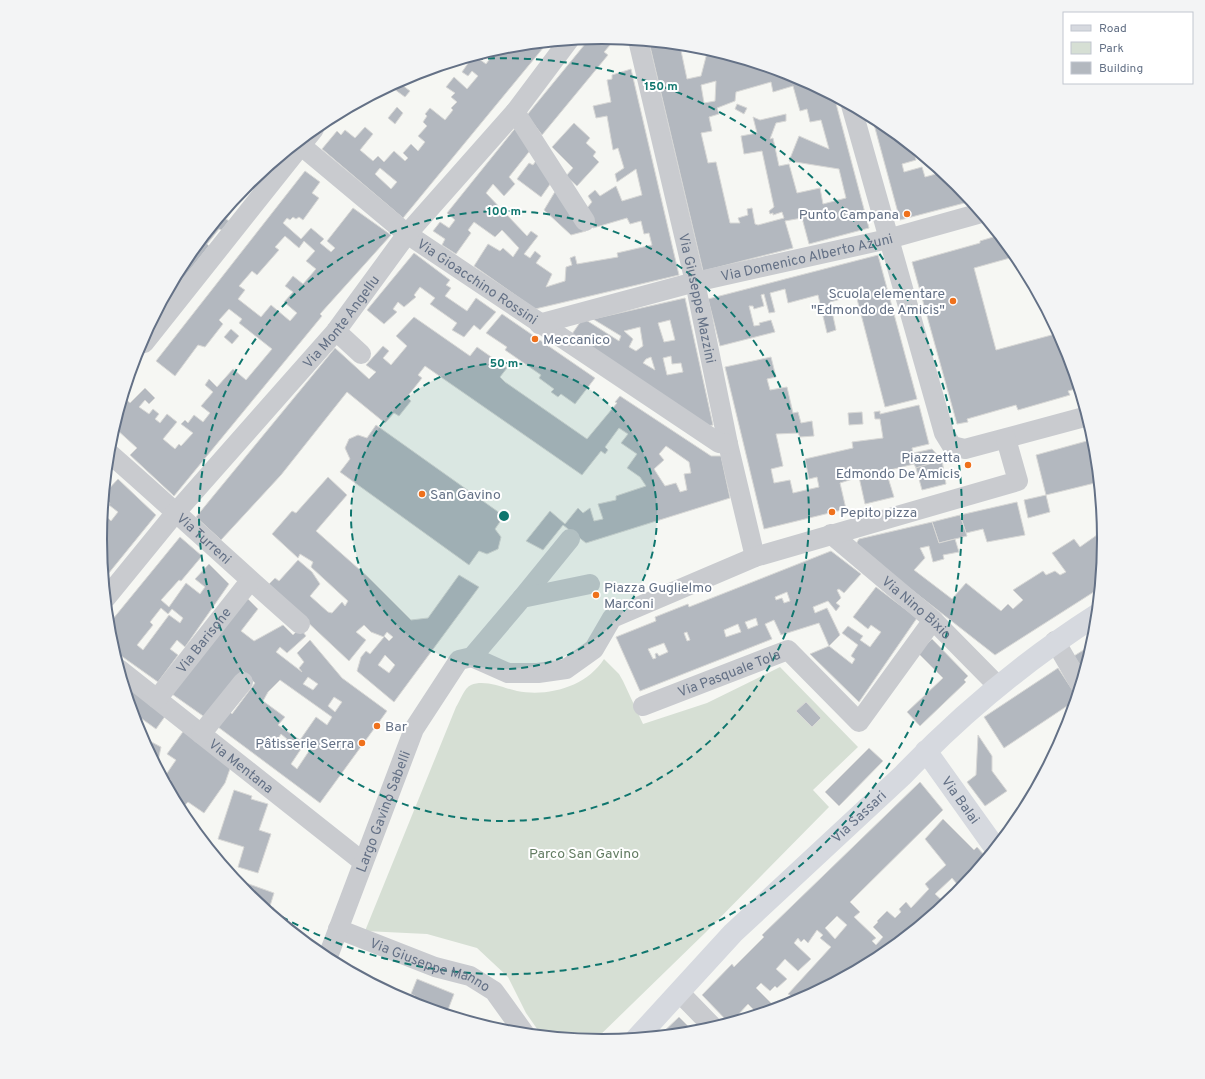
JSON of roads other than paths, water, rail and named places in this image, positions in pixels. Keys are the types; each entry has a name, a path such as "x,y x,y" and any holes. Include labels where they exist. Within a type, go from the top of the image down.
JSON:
{"street":[{"name":"Via Monte Angellu","path":"110,593 177,511 336,331 407,234 515,112 565,45"},
{"name":"Via Giuseppe Mazzini","path":"639,45 695,282 728,444 755,557"},
{"path":"515,112 585,221"},
{"path":"853,112 944,433 952,446 965,449 1082,418"},
{"name":"Via Gioacchino Rossini","path":"301,146 407,234 719,444 728,444"},
{"path":"153,331 291,155"},
{"name":"Via Domenico Alberto Azuni","path":"539,324 695,282 888,239 976,214"},
{"path":"336,331 361,354"},
{"path":"570,539 472,657 508,673 538,673 566,669 594,649 612,618 755,557 1018,481 1006,439"},
{"name":"Via Turreni","path":"114,457 177,511 250,580 300,624"},
{"name":"Via Nino Bixio","path":"831,534 933,620 998,686"},
{"name":"Via Barisone","path":"157,699 250,580"},
{"path":"522,598 590,584"},
{"name":"Via Sassari","path":"641,1033 680,993 733,933 897,780 926,751 998,686 1055,641 1091,618"},
{"name":"Via Pasquale Tola","path":"643,706 788,650 858,722 933,620"},
{"path":"1055,641 1078,680"},
{"name":"Largo Gavino Sabelli","path":"329,953 414,729 459,660 472,657"},
{"name":"Via Mentana","path":"126,674 363,862"},
{"path":"201,734 243,682"},
{"name":"Via Balai","path":"926,751 993,845"},
{"name":"Via Giuseppe Manno","path":"338,929 435,966 470,976 494,991 520,1028"},
{"path":"680,993 709,1023"}],"place":[{"name":"Punto Campana","path":"907,214"},
{"name":"Scuola elementare \"Edmondo de Amicis\"","path":"953,301"},
{"name":"Meccanico","path":"535,339"},
{"name":"Piazzetta Edmondo De Amicis","path":"968,465"},
{"name":"San Gavino","path":"422,494"},
{"name":"Pepito pizza","path":"832,512"},
{"name":"Piazza Guglielmo Marconi","path":"596,595"},
{"name":"Bar","path":"377,726"},
{"name":"Pâtisserie Serra","path":"362,743"}],"park label":[{"name":"Parco San Gavino","path":"584,853"}]}
